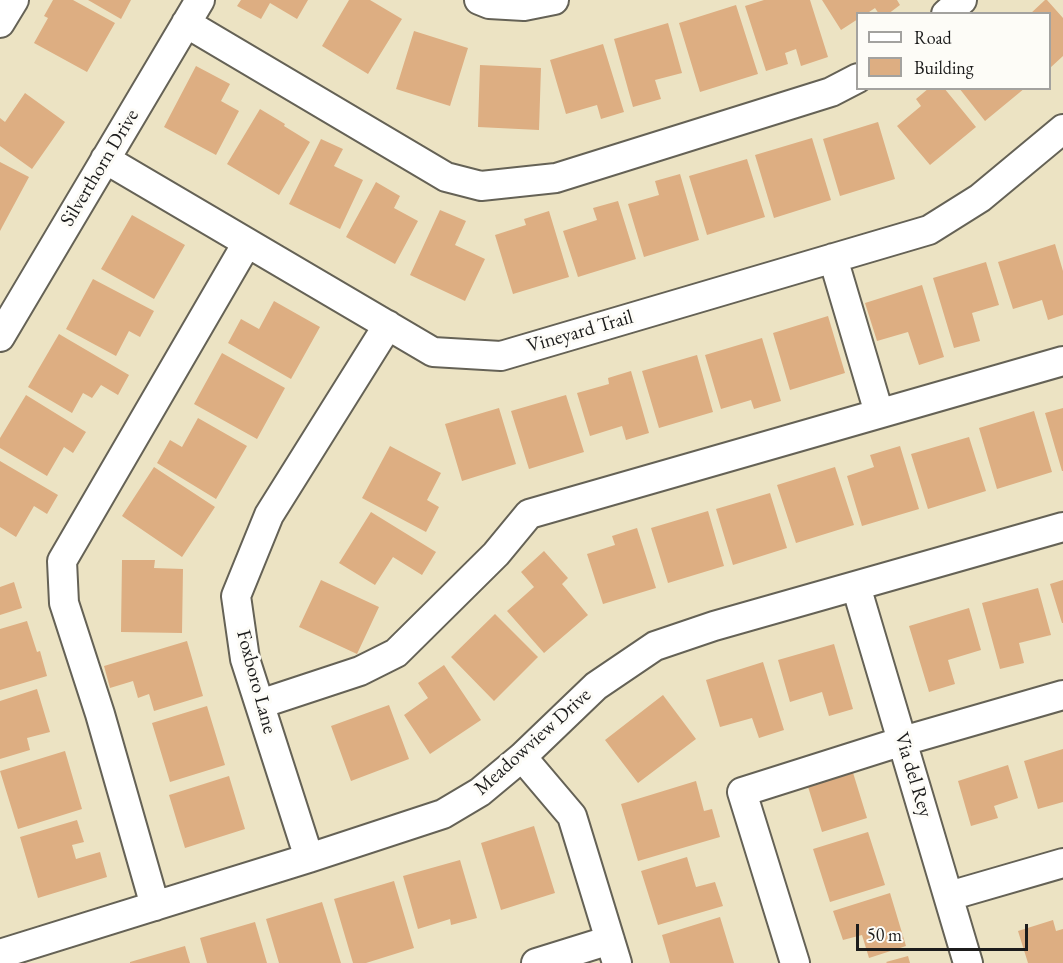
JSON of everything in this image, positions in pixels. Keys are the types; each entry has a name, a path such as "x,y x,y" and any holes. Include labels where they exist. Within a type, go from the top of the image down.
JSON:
{"street":[{"path":"0,23 14,0"},
{"path":"479,0 489,4 524,6 554,0"},
{"path":"948,12 962,0"},
{"path":"193,12 446,177 481,186 556,178 831,92 856,79"},
{"name":"Silverthorn Drive","path":"0,337 193,12"},
{"name":"Vineyard Trail","path":"105,159 433,352 501,356 929,230 981,198 1063,129"},
{"path":"155,906 100,714 64,603 62,561 248,243"},
{"path":"833,258 879,413"},
{"name":"Foxboro Lane","path":"309,858 245,659 236,596 269,515 388,325"},
{"path":"260,704 360,671 396,653 495,554 529,514 1063,361"},
{"name":"Meadowview Drive","path":"1,955 443,814 480,792 522,757 596,686 655,646 714,626 1063,527"},
{"name":"Via del Rey","path":"856,586 968,963"},
{"path":"795,963 742,792 903,741 1063,695"},
{"path":"522,757 572,816 613,951 536,963"},
{"path":"949,896 1063,863"}],"building":[{"path":"53,0 73,0 115,23 87,72 34,43 48,18 44,16"},
{"path":"88,0 131,0 121,19"},
{"path":"241,0 308,0 297,19 270,3 261,19 237,6"},
{"path":"349,0 370,0 402,19 368,74 322,46"},
{"path":"764,0 810,0 828,57 801,66 796,49 785,53 788,64 766,71 745,6"},
{"path":"822,0 897,0 900,5 891,12 878,12 875,8 869,12 856,12 856,20 841,30"},
{"path":"1047,0 1063,18 1063,56 1051,67 1051,12 1032,12"},
{"path":"736,5 758,74 700,92 679,23"},
{"path":"668,23 682,73 655,80 661,99 633,107 614,39"},
{"path":"414,31 468,48 450,106 396,89"},
{"path":"603,44 624,112 601,119 597,105 566,114 550,60"},
{"path":"480,65 541,68 539,130 478,127"},
{"path":"196,66 230,84 221,101 239,111 216,155 164,127"},
{"path":"927,90 946,90 976,127 930,165 897,126 921,106 916,99"},
{"path":"961,90 1023,90 985,121"},
{"path":"25,93 65,122 32,169 0,146 0,118 5,122"},
{"path":"260,109 310,142 279,195 227,164"},
{"path":"878,122 895,179 840,196 823,139"},
{"path":"812,138 831,200 774,218 755,155"},
{"path":"321,139 343,149 334,166 363,180 340,229 289,204"},
{"path":"747,159 765,217 707,235 689,176"},
{"path":"0,162 29,177 0,231"},
{"path":"680,174 699,240 644,257 628,204 659,195 655,181"},
{"path":"376,182 400,196 394,208 418,221 395,264 346,237"},
{"path":"618,201 636,259 578,277 563,231 597,220 593,208"},
{"path":"440,210 466,221 455,245 485,259 465,301 410,275"},
{"path":"549,211 569,277 513,294 495,235 526,225 524,219"},
{"path":"132,215 185,245 154,299 101,269"},
{"path":"1055,244 1063,271 1063,315 1048,320 1042,300 1013,309 998,262"},
{"path":"986,262 999,305 972,313 980,341 954,348 933,278"},
{"path":"93,279 154,311 140,337 129,331 116,356 66,329"},
{"path":"922,285 944,357 919,365 908,332 877,341 865,303"},
{"path":"274,301 320,327 291,379 228,343 241,319 259,329"},
{"path":"828,316 845,373 790,390 773,333"},
{"path":"59,334 129,375 118,395 101,385 92,398 83,393 72,413 28,387"},
{"path":"762,338 781,401 754,409 751,400 721,409 705,355"},
{"path":"222,353 285,388 257,439 194,404"},
{"path":"697,355 713,412 659,428 642,371"},
{"path":"631,371 649,433 626,440 622,426 590,436 577,393 609,384 608,378"},
{"path":"26,395 86,432 73,453 64,447 47,476 0,448 0,438"},
{"path":"566,395 584,452 529,469 511,411"},
{"path":"499,408 516,464 462,481 445,424"},
{"path":"1063,408 1063,471 1062,471 1045,413"},
{"path":"1034,411 1052,472 997,489 979,428"},
{"path":"198,418 247,446 216,499 157,463 170,440 182,447"},
{"path":"969,437 986,491 928,509 911,454"},
{"path":"390,446 441,473 427,500 439,507 426,532 362,498"},
{"path":"900,446 919,509 862,526 847,476 874,467 870,455"},
{"path":"0,461 58,495 47,514 34,506 16,537 0,527"},
{"path":"154,467 215,507 182,557 122,516"},
{"path":"835,467 854,525 796,543 777,485"},
{"path":"770,493 787,548 733,565 716,509"},
{"path":"708,511 724,566 668,583 651,528"},
{"path":"371,512 436,552 422,575 393,557 375,585 339,563"},
{"path":"637,528 656,588 603,604 587,554 615,545 612,536"},
{"path":"544,551 568,578 562,584 588,615 544,653 507,611 534,587 521,572"},
{"path":"122,560 155,560 154,568 183,569 182,633 121,632"},
{"path":"321,580 379,607 357,654 299,627"},
{"path":"1063,580 1063,623 1062,623 1050,584"},
{"path":"14,582 22,608 0,615 0,587"},
{"path":"1038,588 1051,635 1019,643 1024,663 1000,669 982,603"},
{"path":"969,608 981,650 948,660 955,684 929,692 909,626"},
{"path":"495,614 538,657 494,701 451,657"},
{"path":"27,621 37,652 40,651 47,676 0,690 0,629"},
{"path":"187,641 203,696 154,711 149,694 138,698 133,681 110,688 104,666"},
{"path":"834,644 853,709 829,716 822,692 790,702 778,660"},
{"path":"763,662 784,730 759,738 752,718 720,727 706,680"},
{"path":"444,665 481,720 430,754 404,715 428,698 418,683"},
{"path":"37,689 50,732 27,738 30,750 0,759 0,701"},
{"path":"663,695 696,739 638,783 605,740"},
{"path":"389,705 409,759 351,781 331,726"},
{"path":"207,706 225,765 170,782 152,723"},
{"path":"1063,749 1063,802 1038,809 1024,761"},
{"path":"65,751 82,809 18,829 0,771"},
{"path":"850,763 867,818 822,832 805,777"},
{"path":"1008,765 1018,798 994,806 998,818 971,826 958,781"},
{"path":"229,776 245,829 185,848 169,795"},
{"path":"696,781 704,811 712,809 720,837 638,861 621,804"},
{"path":"77,820 84,842 72,845 76,859 100,852 107,877 38,898 20,837"},
{"path":"534,826 555,893 501,910 481,843"},
{"path":"868,832 885,885 830,902 813,849"},
{"path":"687,857 696,887 715,882 723,906 658,925 641,871"},
{"path":"460,860 477,918 451,925 450,919 418,929 403,876"},
{"path":"394,881 414,948 366,963 353,963 334,899"},
{"path":"890,893 906,946 869,958 862,935 843,940 833,911"},
{"path":"322,902 341,963 279,963 266,919"},
{"path":"720,917 734,963 670,963 662,935"},
{"path":"1053,920 1056,931 1063,929 1063,963 1028,963 1018,931"},
{"path":"255,922 267,963 207,963 200,938"},
{"path":"185,946 190,963 130,963 130,962"},
{"path":"908,956 910,963 886,962"}]}
